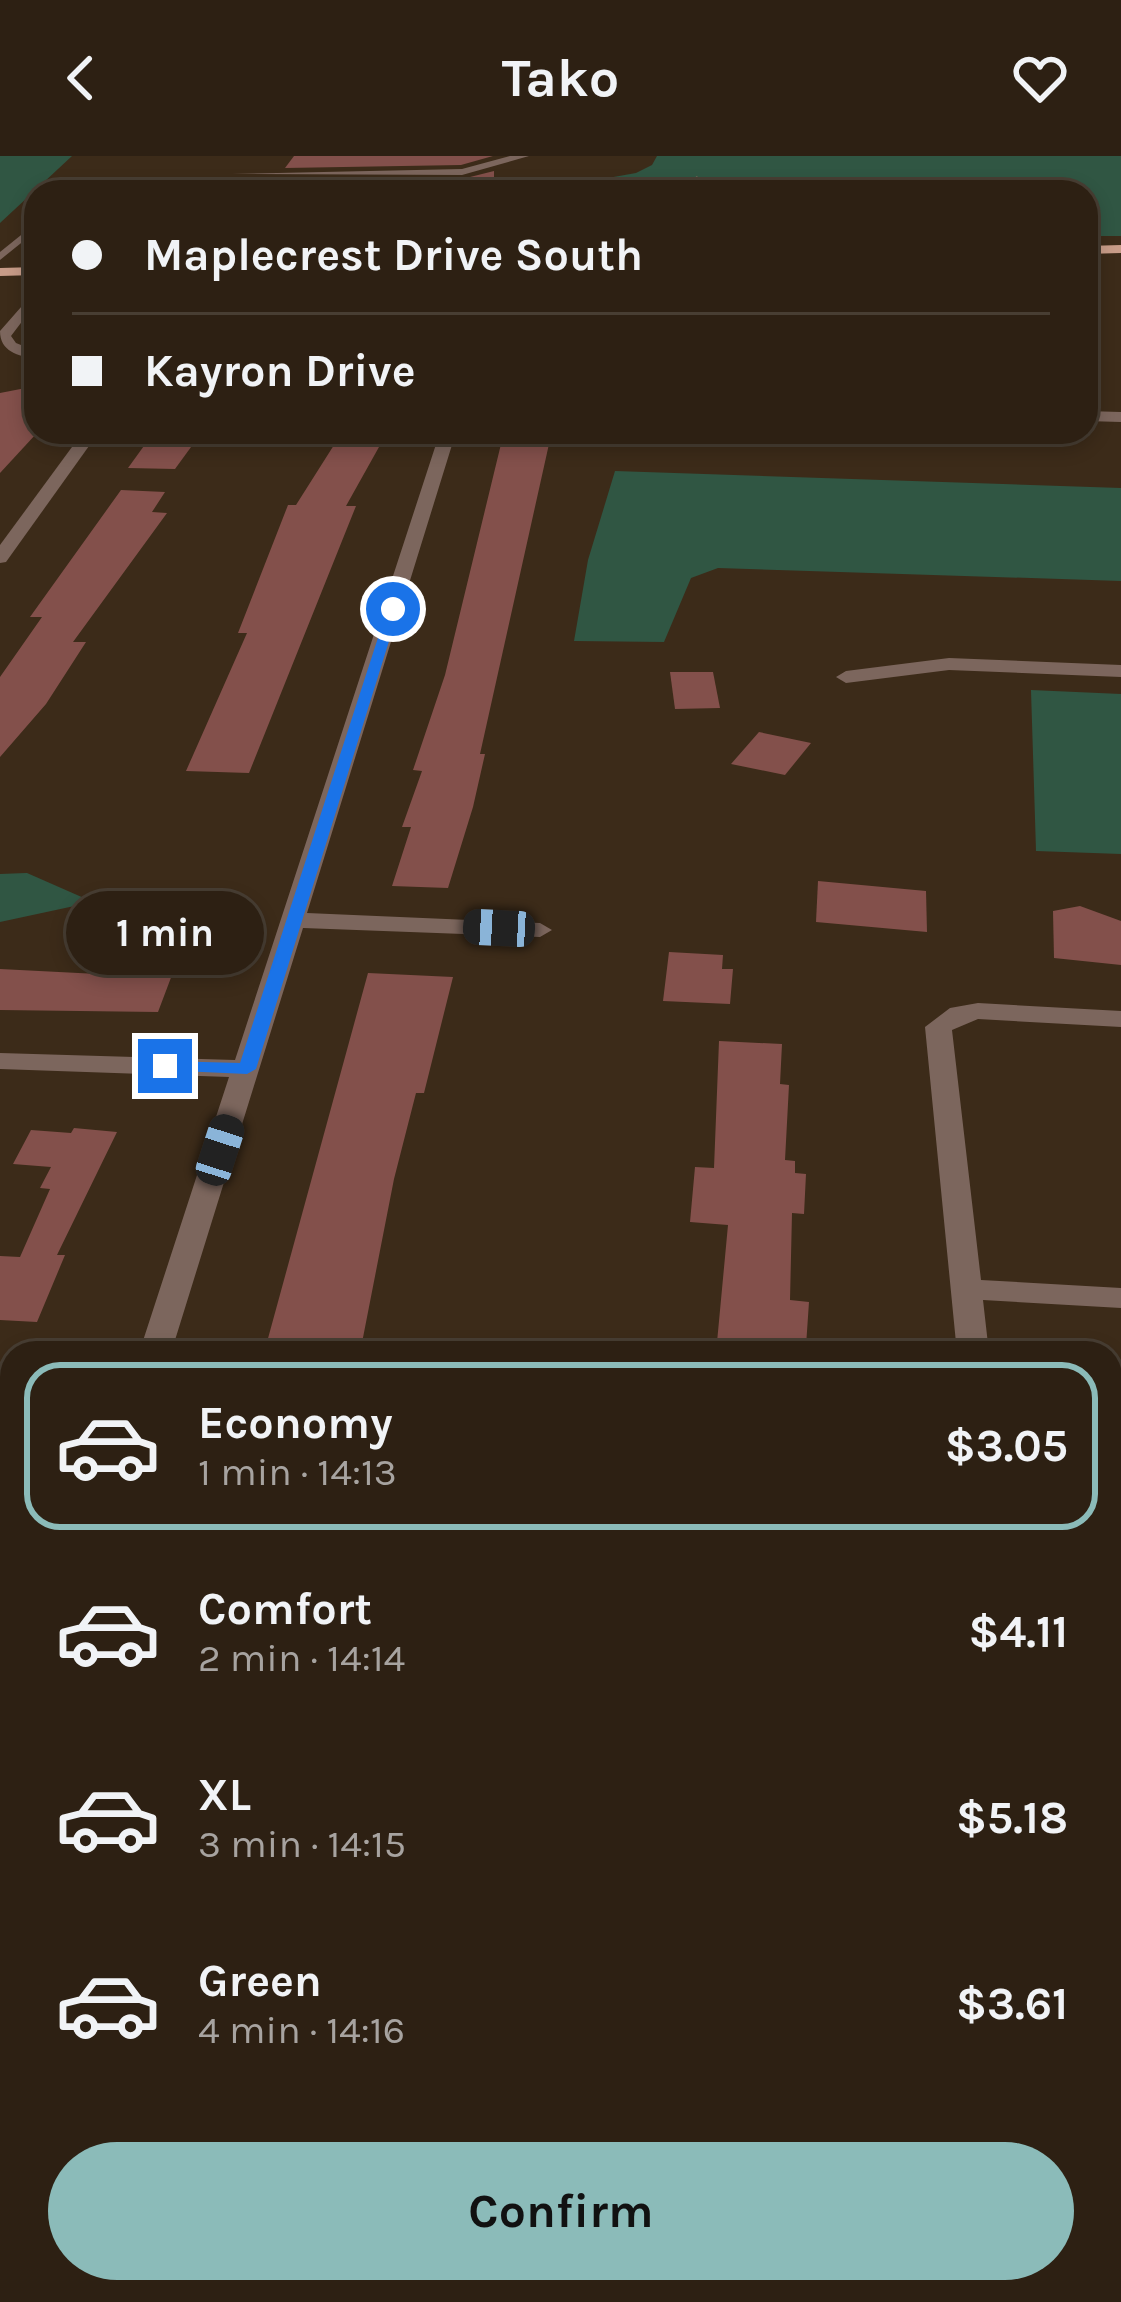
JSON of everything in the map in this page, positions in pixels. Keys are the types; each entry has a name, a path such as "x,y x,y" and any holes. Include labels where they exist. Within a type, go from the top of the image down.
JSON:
{"street":[{"path":"234,180 252,156"},
{"path":"238,175 436,173 486,169 524,156"},
{"path":"24,310 4,337 10,346 24,351"},
{"path":"0,558 82,444"},
{"path":"159,1341 444,444"},
{"path":"846,677 949,664 1121,671"},
{"path":"295,920 539,930"},
{"path":"972,1341 938,1027 959,1013 1121,1018"},
{"path":"0,1061 247,1069"},
{"path":"968,1289 1121,1298"}],"lane":[{"path":"3,255 21,253"}],"green space":[{"path":"0,156 72,156 46,180 24,180 24,201 0,223"},
{"path":"657,156 1121,156 1121,236 1098,236 1098,180 597,180 652,165"},
{"path":"615,471 1121,488 1121,581 718,568 691,578 664,642 574,641 588,560"},
{"path":"1031,690 1121,694 1121,854 1036,851"},
{"path":"26,873 93,902 0,922 0,874"}],"building":[{"path":"294,156 493,156 461,165 285,168"},
{"path":"494,171 494,180 276,180 277,179 462,179"},
{"path":"24,388 27,444 0,473 0,393"},
{"path":"145,444 193,444 175,469 128,468"},
{"path":"501,444 549,444 480,754 485,754 473,807 448,888 392,886 411,827 402,827 422,771 413,770 445,675"},
{"path":"334,445 379,447 346,506 356,506 249,773 186,771 247,633 238,633 288,505 296,505"},
{"path":"121,490 165,492 152,512 167,513 73,642 86,642 46,704 0,757 0,677 42,617 30,617"},
{"path":"670,672 713,672 720,708 675,709"},
{"path":"759,732 811,743 785,775 731,764"},
{"path":"818,881 926,891 927,932 816,922"},
{"path":"1080,906 1121,921 1121,965 1054,958 1053,911"},
{"path":"669,952 723,955 722,969 733,969 730,1004 663,1001"},
{"path":"102,964 175,967 158,1012 0,1010 0,969 98,974"},
{"path":"368,973 453,977 424,1093 416,1093 394,1179 362,1341 267,1341"},
{"path":"719,1041 782,1044 780,1084 789,1085 785,1160 795,1161 795,1173 806,1174 804,1214 792,1213 790,1300 809,1302 806,1341 717,1341 728,1225 690,1222 695,1167 714,1168"},
{"path":"74,1128 117,1132 57,1255 65,1255 37,1322 0,1320 0,1256 20,1257 50,1189 40,1188 51,1167 13,1164 31,1130 71,1133"}],"route":[{"path":"165,1066 247,1069 393,609"}]}
